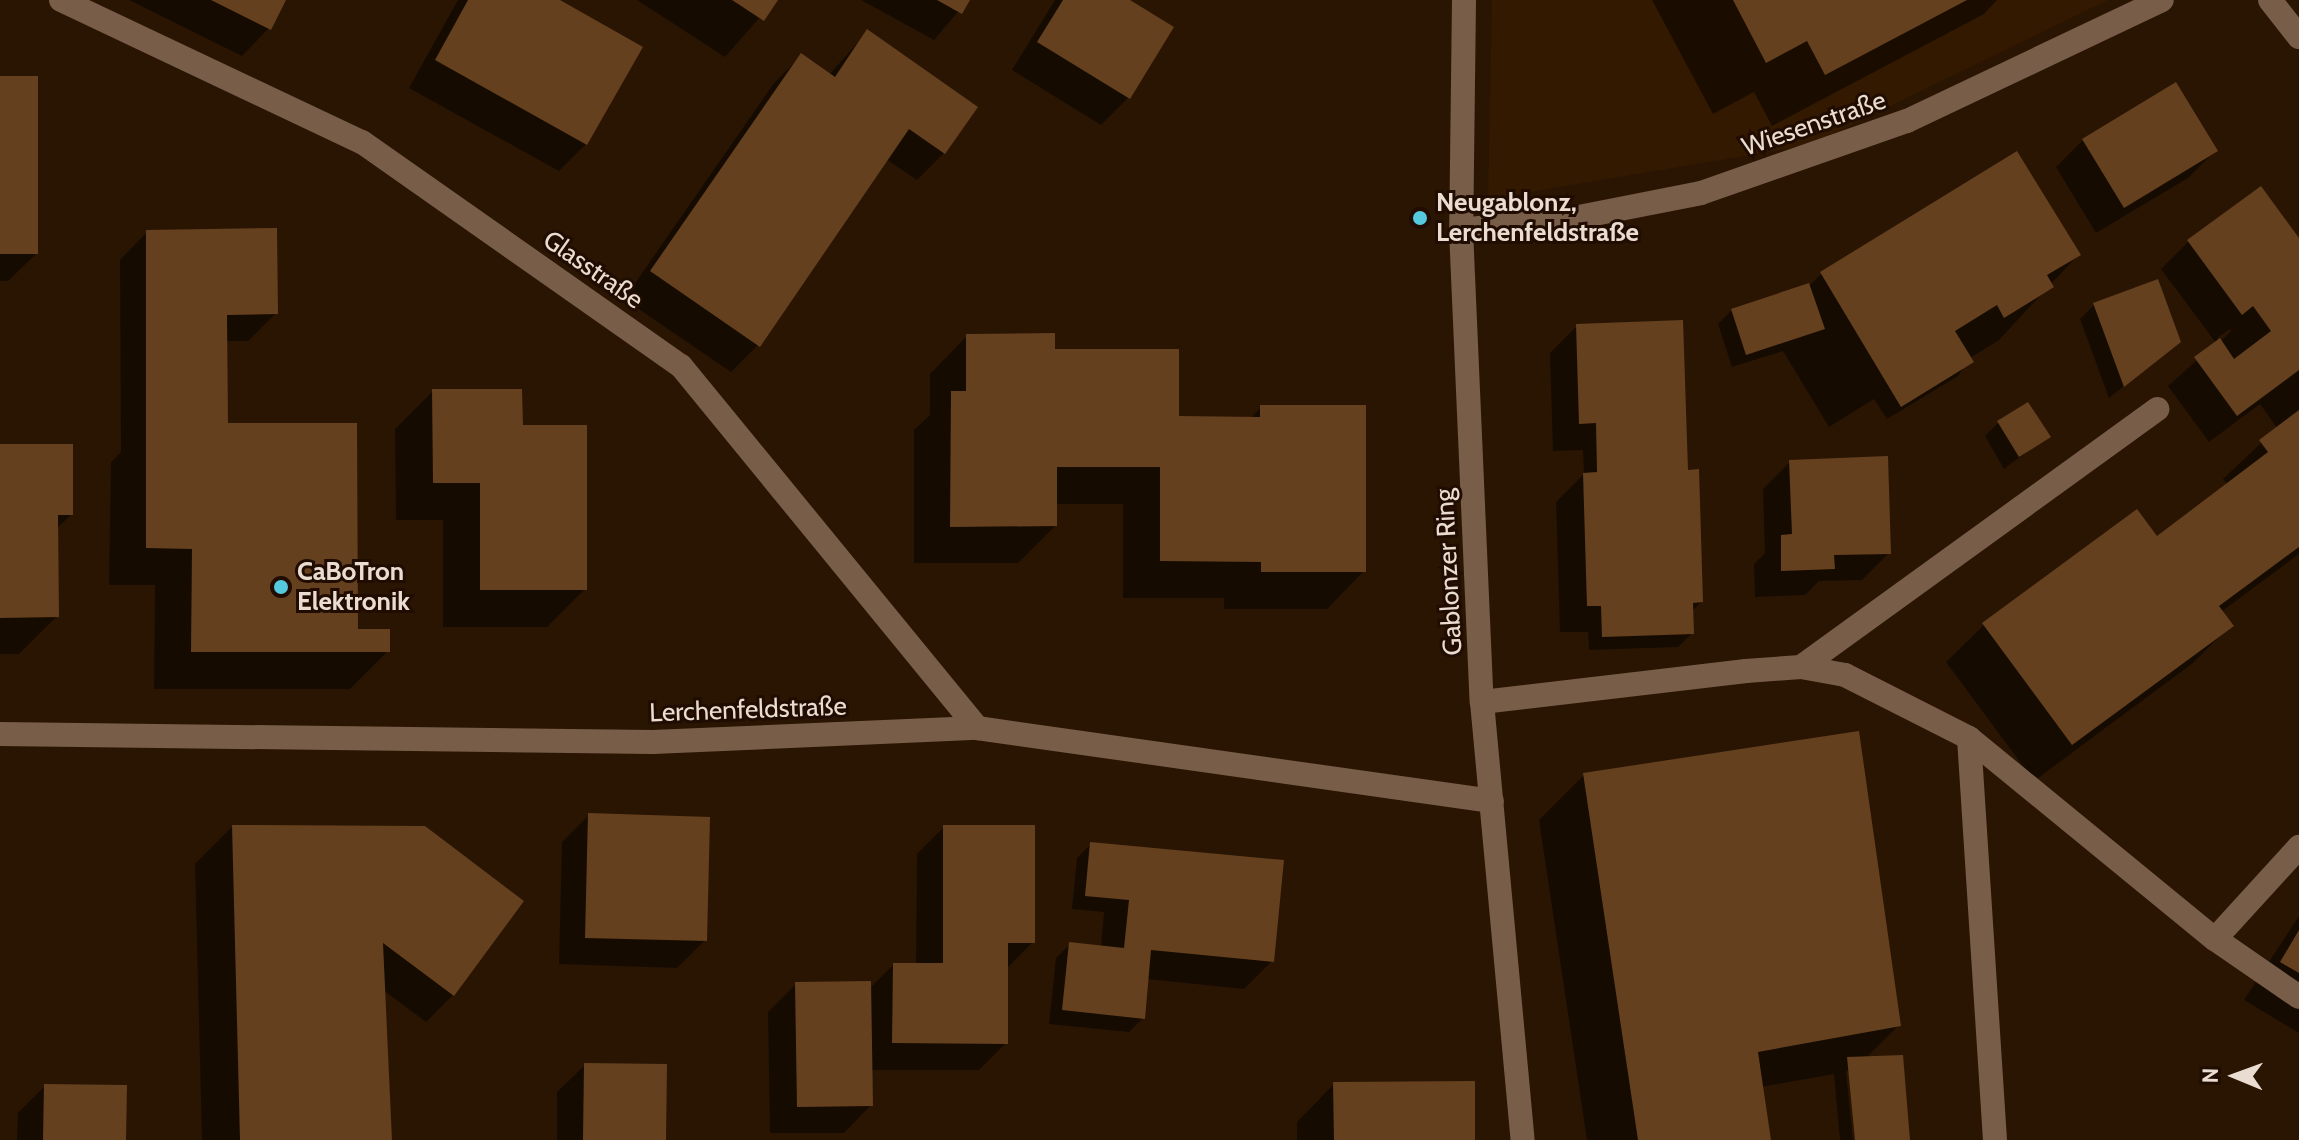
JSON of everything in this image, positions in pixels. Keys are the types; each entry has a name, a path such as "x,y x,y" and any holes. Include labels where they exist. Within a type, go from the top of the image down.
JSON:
{"street":[{"name":"Glasstraße","path":"61,0 362,142 681,366 977,728"},
{"name":"Gablonzer Ring","path":"1464,0 1461,230 1482,702 1523,1140"},
{"name":"Wiesenstraße","path":"1461,230 1579,217 1701,193 1907,121 2162,0"},
{"path":"2270,0 2299,37"},
{"path":"1801,667 2158,409"},
{"path":"1482,702 1801,667 1845,675 1969,738 2215,939 2299,997"},
{"name":"Lerchenfeldstraße","path":"0,734 653,742 977,728 1492,801"},
{"path":"1969,738 1995,1140"},
{"path":"2215,939 2299,847"}],"shaded area":[{"path":"1492,0 2108,0 1810,145 1488,199"}],"building":[{"path":"211,0 286,0 271,30"},
{"path":"468,0 560,0 643,47 587,145 435,60"},
{"path":"732,0 778,0 764,21"},
{"path":"937,0 970,0 962,14"},
{"path":"1063,0 1130,0 1174,27 1130,99 1037,42"},
{"path":"1733,0 1967,0 1825,75 1807,41 1766,63"},
{"path":"867,29 978,107 945,154 909,129 760,347 650,271 801,53 835,77"},
{"path":"0,76 38,76 38,254 0,254"},
{"path":"2176,82 2218,151 2124,208 2082,139"},
{"path":"2017,151 2081,255 2047,275 2054,287 2004,318 1997,305 1955,331 1974,362 1901,407 1820,272"},
{"path":"2261,186 2299,238 2299,370 2237,416 2194,357 2220,338 2234,359 2271,331 2253,306 2242,315 2187,240"},
{"path":"277,228 278,314 227,315 228,423 357,423 358,629 390,629 390,652 191,652 192,549 146,548 146,230"},
{"path":"2158,279 2181,342 2124,387 2093,303"},
{"path":"1809,283 1825,329 1746,355 1731,309"},
{"path":"1683,320 1688,470 1699,469 1703,602 1693,603 1694,634 1602,637 1601,606 1587,606 1583,473 1597,472 1596,423 1579,424 1576,324"},
{"path":"1055,333 1055,349 1179,349 1179,416 1260,417 1260,405 1366,405 1366,572 1261,572 1261,562 1160,561 1160,467 1057,467 1057,526 950,527 951,391 966,391 966,334"},
{"path":"432,389 522,389 523,425 587,425 587,590 480,590 480,483 433,483"},
{"path":"2028,402 2051,437 2019,457 1997,421"},
{"path":"2299,410 2299,547 2219,606 2234,626 2072,745 1982,623 2137,509 2157,536 2268,452 2259,440"},
{"path":"0,444 73,444 73,515 58,515 59,617 0,618"},
{"path":"1888,456 1891,554 1834,555 1835,569 1781,571 1781,535 1792,534 1789,460"},
{"path":"1859,731 1901,1026 1758,1052 1771,1140 1638,1140 1583,773"},
{"path":"588,813 710,817 707,941 585,938"},
{"path":"232,825 425,826 524,901 454,996 383,943 392,1140 240,1140"},
{"path":"943,825 1035,825 1035,943 1008,943 1008,1044 892,1043 893,963 943,963"},
{"path":"1090,842 1284,860 1274,962 1151,950 1145,1019 1062,1010 1069,942 1124,948 1129,900 1085,896"},
{"path":"2299,930 2299,973 2280,962"},
{"path":"871,981 873,1106 797,1107 795,982"},
{"path":"1903,1055 1910,1140 1855,1140 1847,1057"},
{"path":"584,1063 667,1064 666,1140 583,1140"},
{"path":"1475,1081 1475,1140 1334,1140 1333,1082"},
{"path":"44,1084 127,1085 126,1140 43,1140"}],"place":[{"name":"Neugablonz, Lerchenfeldstraße","path":"1420,218"},
{"name":"CaBoTron Elektronik","path":"281,587"}]}
